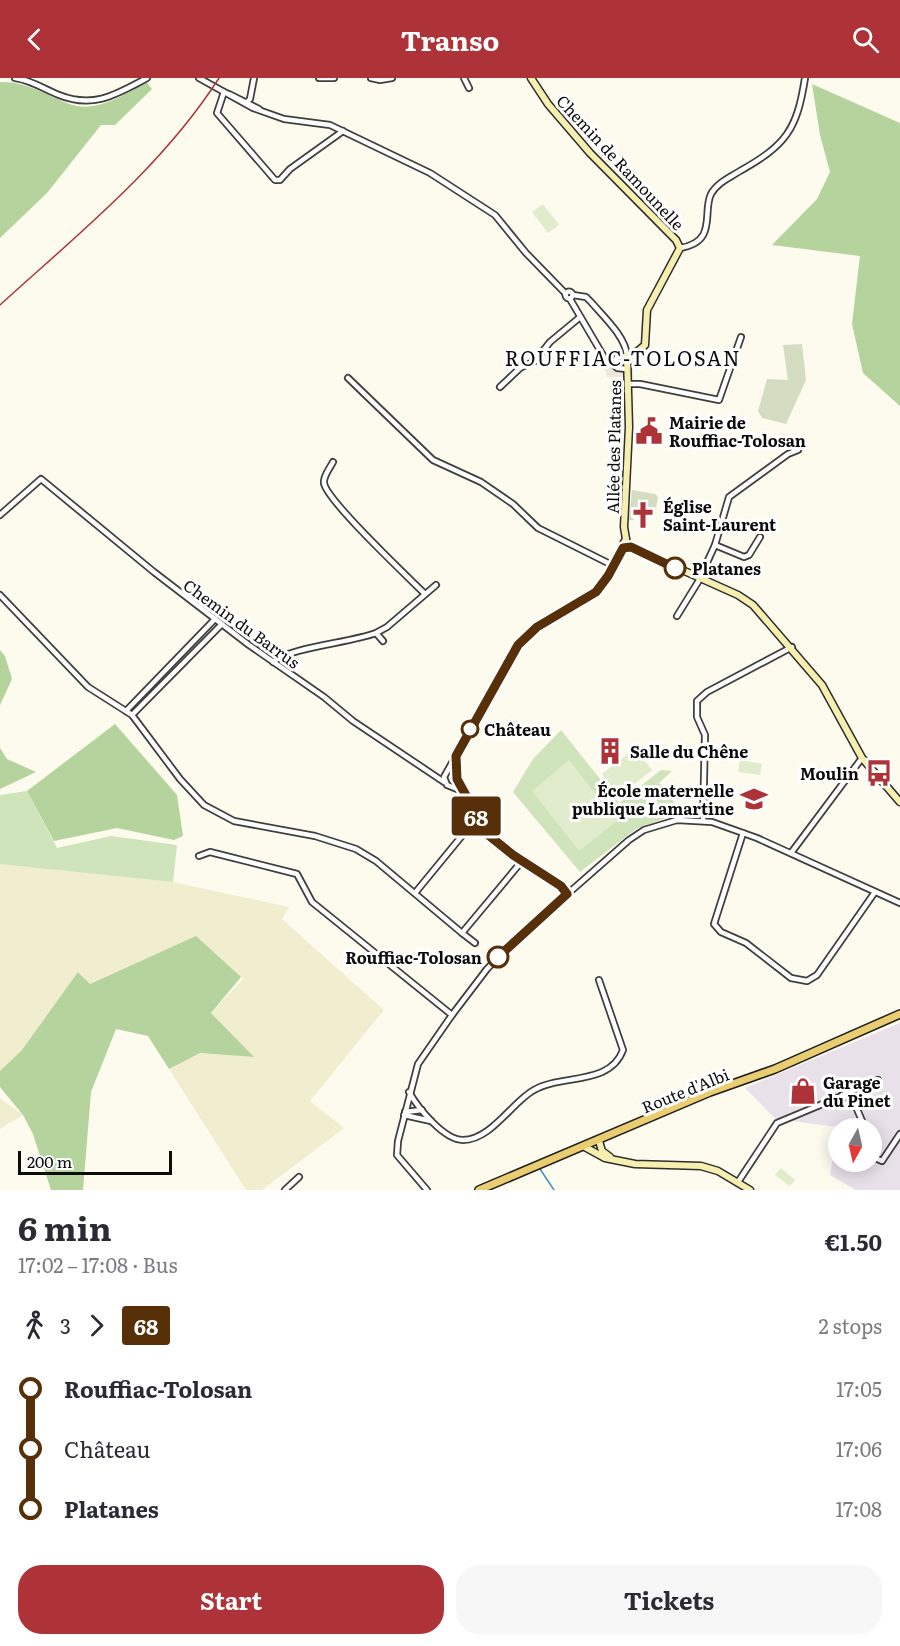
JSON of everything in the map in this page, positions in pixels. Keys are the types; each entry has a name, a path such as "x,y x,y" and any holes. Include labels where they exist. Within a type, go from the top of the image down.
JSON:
{"main road":[{"name":"Route d'Albi","path":"479,1190 585,1147 710,1092 775,1069 900,1014"}],"street":[{"path":"15,78 72,99 91,102 107,99 147,78"},
{"path":"199,78 261,111 284,119 323,123 344,131 421,167 479,202 495,215 526,253 570,296 579,318 604,357 613,362 617,369 627,369"},
{"path":"245,102 254,78"},
{"path":"318,78 334,78"},
{"path":"371,78 380,81 392,78"},
{"path":"464,78 470,88"},
{"name":"Chemin de Ramounelle","path":"531,78 548,104 590,153 676,240 680,248 647,310 645,345 627,356"},
{"path":"680,248 693,243 707,226 708,203 716,186 760,158 788,134 798,113 805,78"},
{"path":"224,92 217,113 275,180 280,180 290,169 344,131"},
{"path":"570,296 586,297 627,347 627,356 617,357 613,362"},
{"path":"500,387 520,368 536,361 550,342 579,318"},
{"path":"629,384 640,384 719,400 741,337"},
{"name":"Allée des Platanes","path":"623,548 622,542 626,539 629,384 627,356"},
{"path":"348,378 433,460 481,482 513,504 538,528 614,566"},
{"path":"677,616 700,579 715,545 729,497 780,459 798,450"},
{"path":"333,462 324,479 324,486 344,512 425,594"},
{"name":"Chemin du Barrus","path":"0,515 40,479 215,619 273,662 324,697 353,721 444,782 462,791"},
{"path":"715,545 744,557 748,555 760,537"},
{"path":"626,539 631,541 631,547"},
{"path":"444,782 446,774 518,645 547,620 590,597 603,585 623,548 631,547 753,605 792,647 822,685 862,759 900,802"},
{"path":"273,662 286,653 354,641 376,633 387,627 436,585"},
{"path":"0,595 88,687 132,715 180,779 204,805 234,821 315,836 356,849 376,861 475,943"},
{"path":"126,711 215,619"},
{"path":"132,715 222,624"},
{"path":"376,633 384,641"},
{"path":"703,820 705,735 697,717 698,701 707,692 792,647"},
{"path":"456,756 456,778 487,834 497,844 561,886 567,894"},
{"path":"791,853 862,759"},
{"path":"436,775 446,774 456,778"},
{"path":"451,786 456,778"},
{"path":"415,893 470,826 478,820"},
{"path":"427,1190 398,1158 398,1141 418,1064 452,1015 503,951 636,834 672,821 703,820 743,833 791,853 900,903"},
{"path":"743,833 714,924 721,932 746,943 796,980 807,981 817,975 875,892"},
{"path":"199,856 210,852 297,874 312,902 452,1015"},
{"path":"462,933 522,861"},
{"path":"410,1092 431,1121 456,1138 470,1139 496,1124 534,1090 551,1083 589,1077 620,1059 623,1050 598,980"},
{"path":"738,1182 777,1123 878,1080"},
{"path":"840,1096 851,1098 860,1118"},
{"path":"405,1113 422,1110"},
{"path":"405,1113 431,1121"},
{"path":"882,1161 900,1134"},
{"path":"599,1141 602,1151 616,1161"},
{"path":"585,1147 596,1154 616,1161 659,1166 702,1166 750,1190"},
{"path":"285,1190 299,1178"}],"shaded area":[{"path":"627,347 633,352 633,377 607,377 601,357"},
{"path":"0,864 173,882 289,907 282,919 384,1010 310,1101 344,1128 262,1190 246,1190 169,1069 200,1053 253,1057 211,1013 243,979 196,937 89,984 79,972 22,1050 0,1071"},
{"path":"900,1023 900,1190 856,1190 830,1175 830,1172 882,1172 882,1118 828,1118 828,1126 776,1119 745,1088"},
{"path":"0,1098 23,1115 0,1129"}],"green space":[{"path":"0,82 26,86 67,103 88,107 108,102 146,82 152,89 115,125 101,125 47,193 0,238"},
{"path":"812,84 900,123 900,406 863,373 852,324 860,256 772,245 817,199 830,172 820,135"},
{"path":"543,204 559,225 548,233 532,212"},
{"path":"802,344 806,380 786,424 762,418 758,411 767,379 788,380 783,345"},
{"path":"632,490 655,494 658,497 656,508 642,507 641,511 632,510 631,516 634,520 629,520"},
{"path":"0,650 5,656 12,679 0,705"},
{"path":"115,724 177,795 183,836 174,840 117,828 54,841 27,791"},
{"path":"561,730 619,803 661,770 672,771 659,783 682,812 636,829 580,872 513,792 533,759"},
{"path":"0,748 7,759 36,772 0,789"},
{"path":"635,748 652,770 619,796 602,774"},
{"path":"569,760 617,821 579,851 532,791"},
{"path":"740,760 762,764 760,775 738,772"},
{"path":"647,789 659,803 652,809 640,794"},
{"path":"27,791 57,848 111,836 177,845 173,882 0,864 0,795"},
{"path":"196,936 241,977 211,1013 254,1057 200,1053 169,1069 148,1036 116,1029 91,1092 83,1190 51,1190 33,1134 23,1115 0,1087 0,1071 22,1050 78,972 90,984"},
{"path":"781,1168 795,1180 790,1186 775,1175"}],"waterway":[{"path":"540,1169 554,1190"}],"railway":[{"path":"0,305 89,225 145,170 172,141 219,78"}],"bus line":[{"name":"68","path":"498,957 567,894 561,886 497,844 487,834 457,779 456,756 518,645 527,634 547,620 596,592 603,585 623,548 631,547 675,568"}],"place":[{"name":"Mairie de Rouffiac-Tolosan","path":"649,431"},
{"name":"Église Saint-Laurent","path":"643,515"},
{"name":"Platanes","path":"675,568"},
{"name":"Château","path":"470,729"},
{"name":"Salle du Chêne","path":"610,751"},
{"name":"Moulin","path":"879,773"},
{"name":"École maternelle publique Lamartine","path":"754,799"},
{"name":"Rouffiac-Tolosan","path":"498,957"},
{"name":"Garage du Pinet","path":"803,1091"}],"district":[{"name":"ROUFFIAC-TOLOSAN","path":"623,357"}]}
